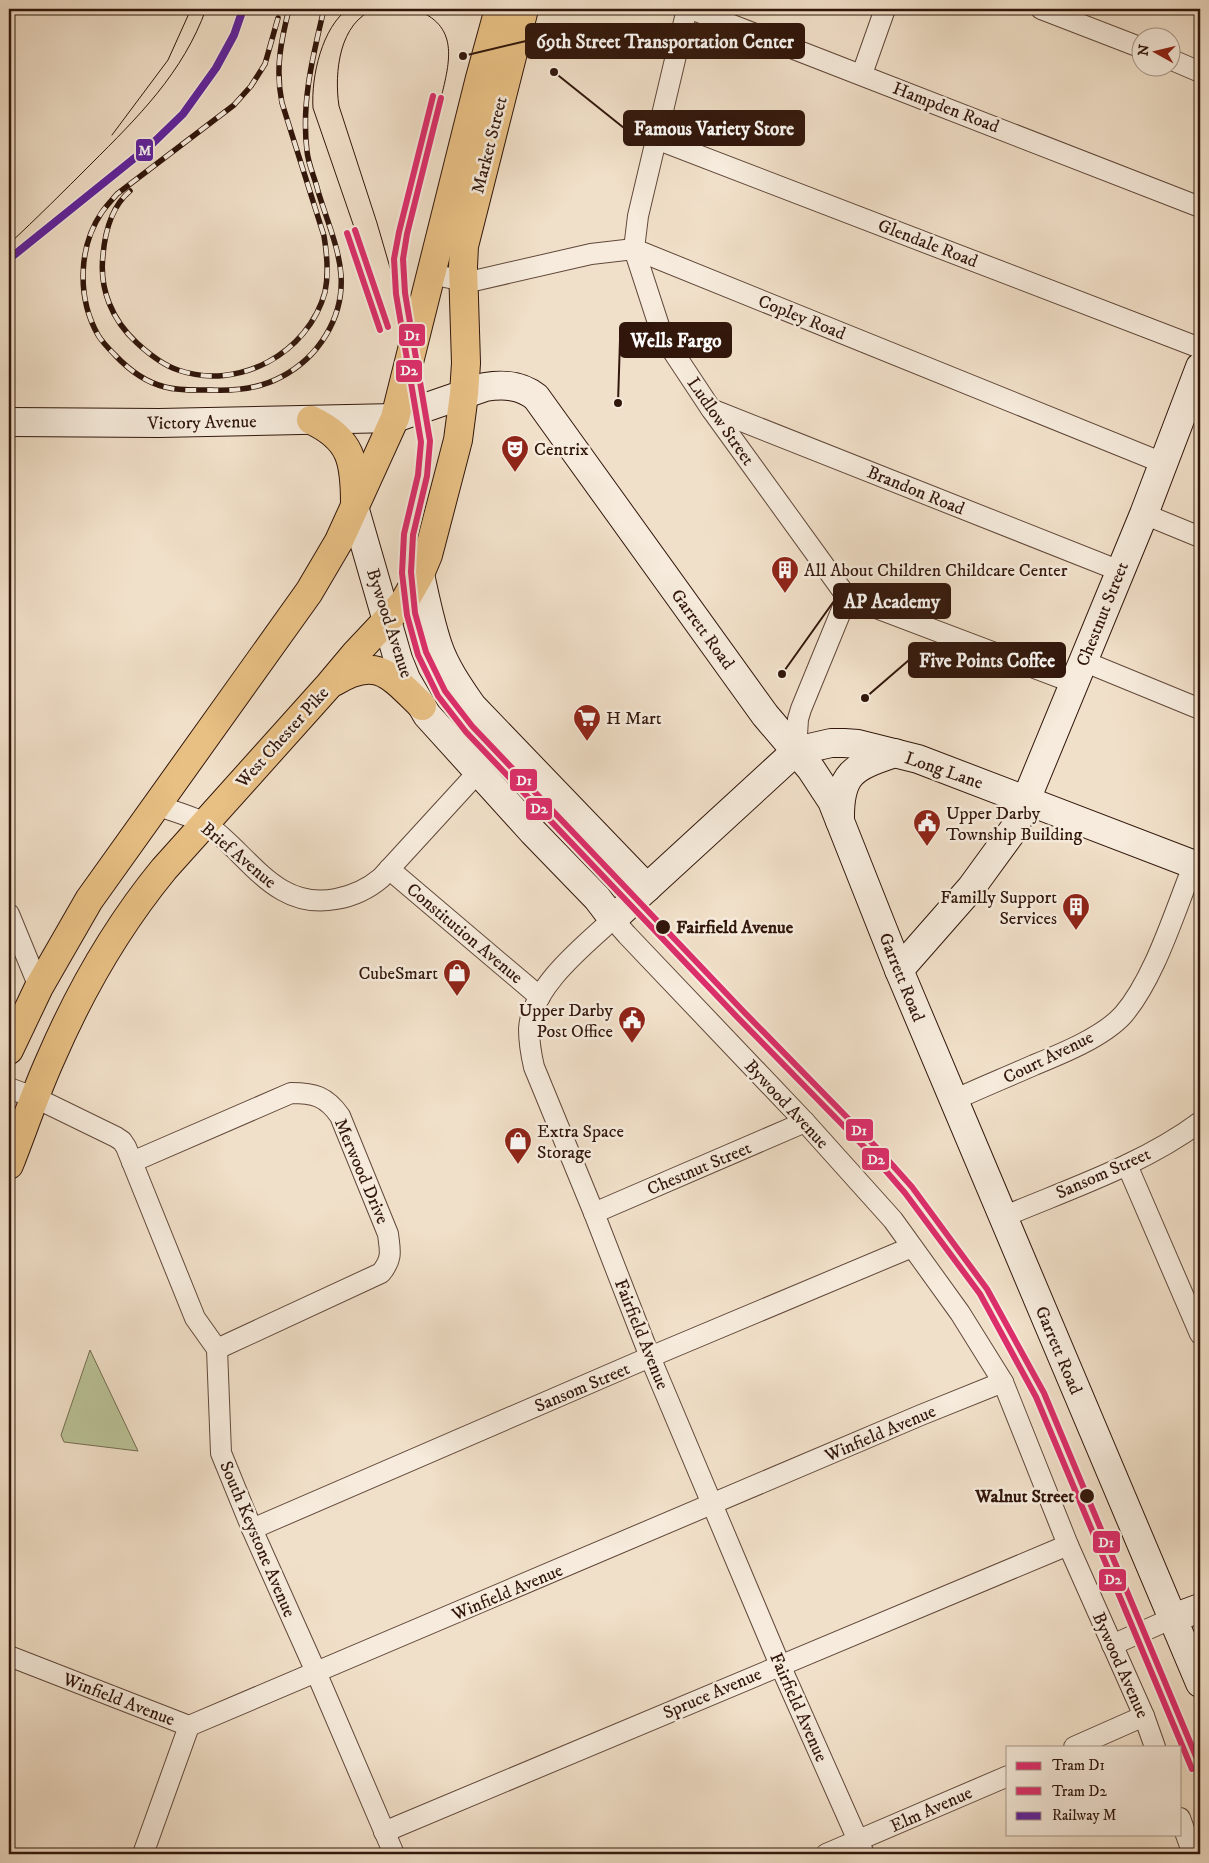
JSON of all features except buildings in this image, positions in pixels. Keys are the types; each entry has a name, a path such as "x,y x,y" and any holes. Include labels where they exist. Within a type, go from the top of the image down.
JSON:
{"main road":[{"name":"Market Street","path":"431,274 499,9"},
{"name":"Market Street","path":"463,281 463,257 466,238 524,9"},
{"path":"9,1050 38,986 89,900 309,592 339,541 355,510 395,418 431,274"},
{"name":"West Chester Pike","path":"9,1165 50,1059 92,976 125,921 164,868 404,602 420,574 434,536 458,440 466,363 463,281"},
{"path":"311,420 327,427 338,436 346,448 352,463 355,482 355,510"},
{"path":"330,684 356,670 376,671 393,678 422,706"}],"street":[{"name":"Ludlow Street","path":"687,9 638,216 634,249 662,335 711,409 848,597"},
{"name":"Hampden Road","path":"691,9 862,74 1200,208"},
{"path":"862,74 885,9"},
{"path":"1041,9 1132,44"},
{"path":"1182,64 1200,72"},
{"name":"Glendale Road","path":"656,139 1200,348"},
{"name":"Copley Road","path":"431,274 463,281 489,278 591,254 634,249 1163,463"},
{"name":"Chestnut Street","path":"899,970 971,888 1014,829 1028,800 1078,672 1144,514 1200,367"},
{"name":"Garrett Road","path":"395,418 486,387 512,386 529,392 542,404 765,715 821,783 832,801 899,970 1200,1683"},
{"name":"Brandon Road","path":"711,409 1120,571"},
{"name":"Victory Avenue","path":"9,422 159,423 395,418"},
{"name":"Bywood Avenue","path":"355,510 406,679 422,706 443,734 597,898 627,935 805,1122 893,1220 960,1312 1003,1382 1068,1545 1144,1716 1155,1746"},
{"path":"1144,514 1200,537"},
{"path":"420,574 438,647 456,682 472,706 646,888"},
{"path":"796,751 798,719 801,709 848,597 1078,672 1200,709"},
{"name":"Long Lane","path":"796,751 831,743 844,743 894,752 941,766 1197,865"},
{"name":"Fairfield Avenue","path":"796,751 564,966 540,996 533,1010 529,1028 534,1067 650,1357 780,1665 861,1848"},
{"path":"840,821 840,802 844,784 848,778 861,766 894,752"},
{"name":"Brief Avenue","path":"156,805 205,823 282,891 317,901 346,898 371,886 389,869 479,771"},
{"name":"Court Avenue","path":"954,1100 1066,1051 1093,1037 1122,1016 1140,992 1197,865"},
{"name":"Constitution Avenue","path":"389,869 540,996"},
{"path":"9,914 38,986"},
{"path":"9,1088 36,1098 122,1141 195,1318 216,1349"},
{"name":"Merwood Drive","path":"132,1162 291,1093 317,1095 332,1104 340,1116 388,1234 390,1251 388,1263 381,1273 216,1349"},
{"name":"Chestnut Street","path":"594,1213 805,1122"},
{"name":"Sansom Street","path":"1003,1217 1127,1165 1188,1131 1200,1122"},
{"path":"1127,1165 1195,1304 1200,1334"},
{"name":"Sansom Street","path":"252,1529 912,1246"},
{"name":"South Keystone Avenue","path":"216,1349 221,1453 252,1529 394,1854"},
{"name":"Winfield Avenue","path":"9,1656 189,1726 714,1505 921,1415 1003,1382"},
{"name":"Spruce Avenue","path":"384,1832 1068,1545"},
{"path":"1112,1644 1200,1608"},
{"path":"1076,1746 1144,1716"},
{"path":"143,1854 189,1726"},
{"name":"Elm Avenue","path":"826,1854 861,1848 1006,1777"},
{"path":"1182,1824 1193,1854"}],"green space":[{"path":"90,1350 138,1451 64,1442 61,1435"}],"tram line":[{"path":"112,135 168,60 191,9"},
{"path":"9,244 108,146 158,93 185,54 206,9"},
{"path":"348,9 331,28 320,54 314,82 313,108 355,230"},
{"path":"375,9 353,25 346,37 337,79 339,106 391,271 416,411 419,462 403,536"},
{"path":"414,9 429,16 439,24 445,34 449,58 441,98"},
{"name":"D2","path":"433,96 394,259 396,294 421,442 418,475 404,534 402,573 407,615 418,655 438,696 466,732 738,1018 873,1156 905,1193 980,1294 1036,1397 1192,1769"},
{"name":"D1","path":"441,98 407,234 403,259 405,293 430,441 427,476 413,535 411,572 415,613 426,652 445,691 472,726 744,1012 879,1150 912,1187 987,1289 1044,1393 1200,1766"},
{"name":"D1","path":"355,230 388,327"},
{"name":"D2","path":"347,233 380,330"}],"railway":[{"path":"130,191 118,204 110,220 103,255 103,280 105,292 114,314 128,334 146,351 178,370 201,375 224,375 246,371 268,362 287,349 303,333 316,314 325,292 327,264 324,236 282,103 280,91 280,55 289,9"},
{"path":"278,18 265,64 251,86 234,105 117,194 102,212 88,241 83,273 86,305 91,321 98,335 126,366 144,379 158,385 182,390 220,390 246,388 273,381 294,369 306,359 317,348 333,321 341,291 340,264 309,161 306,133 309,79 324,9"}],"rail line":[{"name":"M","path":"9,259 152,144 183,114 216,68 234,35 243,9"}],"place":[{"name":"69th Street Transportation Center","path":"463,56"},
{"name":"Famous Variety Store","path":"554,72"},
{"name":"Wells Fargo","path":"618,403"},
{"name":"Centrix","path":"515,473"},
{"name":"All About Children Childcare Center","path":"785,594"},
{"name":"AP Academy","path":"782,674"},
{"name":"Five Points Coffee","path":"865,698"},
{"name":"H Mart","path":"587,742"},
{"name":"Upper Darby Township Building","path":"927,847"},
{"name":"Fairfield Avenue","path":"663,927"},
{"name":"Familly Support Services","path":"1076,931"},
{"name":"CubeSmart","path":"457,997"},
{"name":"Upper Darby Post Office","path":"632,1044"},
{"name":"Extra Space Storage","path":"518,1165"},
{"name":"Walnut Street","path":"1087,1496"}]}
